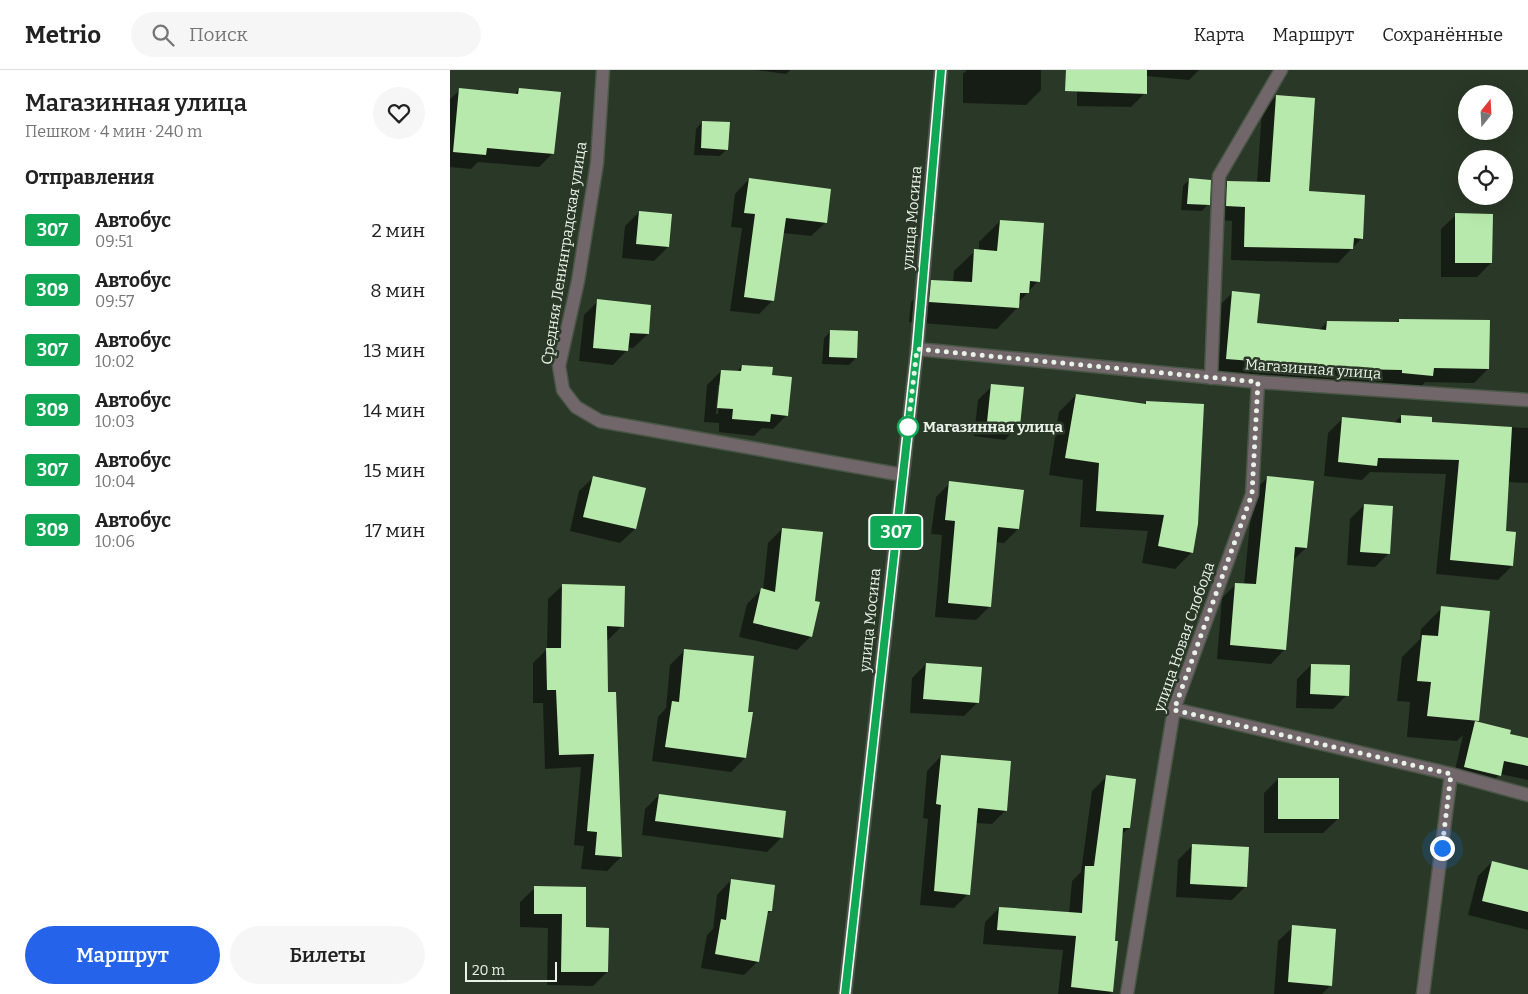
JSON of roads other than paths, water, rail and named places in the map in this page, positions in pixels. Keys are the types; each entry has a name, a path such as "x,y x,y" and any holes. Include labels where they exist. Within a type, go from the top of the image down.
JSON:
{"street":[{"name":"Средняя Ленинградская улица","path":"603,70 597,163 578,280 559,366 563,390 576,407 600,421 903,475"},
{"name":"улица Мосина","path":"844,994 917,349 941,70"},
{"path":"1211,378 1219,176 1281,70"},
{"name":"Магазинная улица","path":"917,349 1258,382 1528,400"},
{"name":"улица Новая Слобода","path":"1127,994 1174,710 1252,494 1258,382"},
{"path":"1174,710 1451,774 1528,795"},
{"path":"1423,994 1451,774"}],"place":[{"name":"Магазинная улица","path":"908,427"}]}
